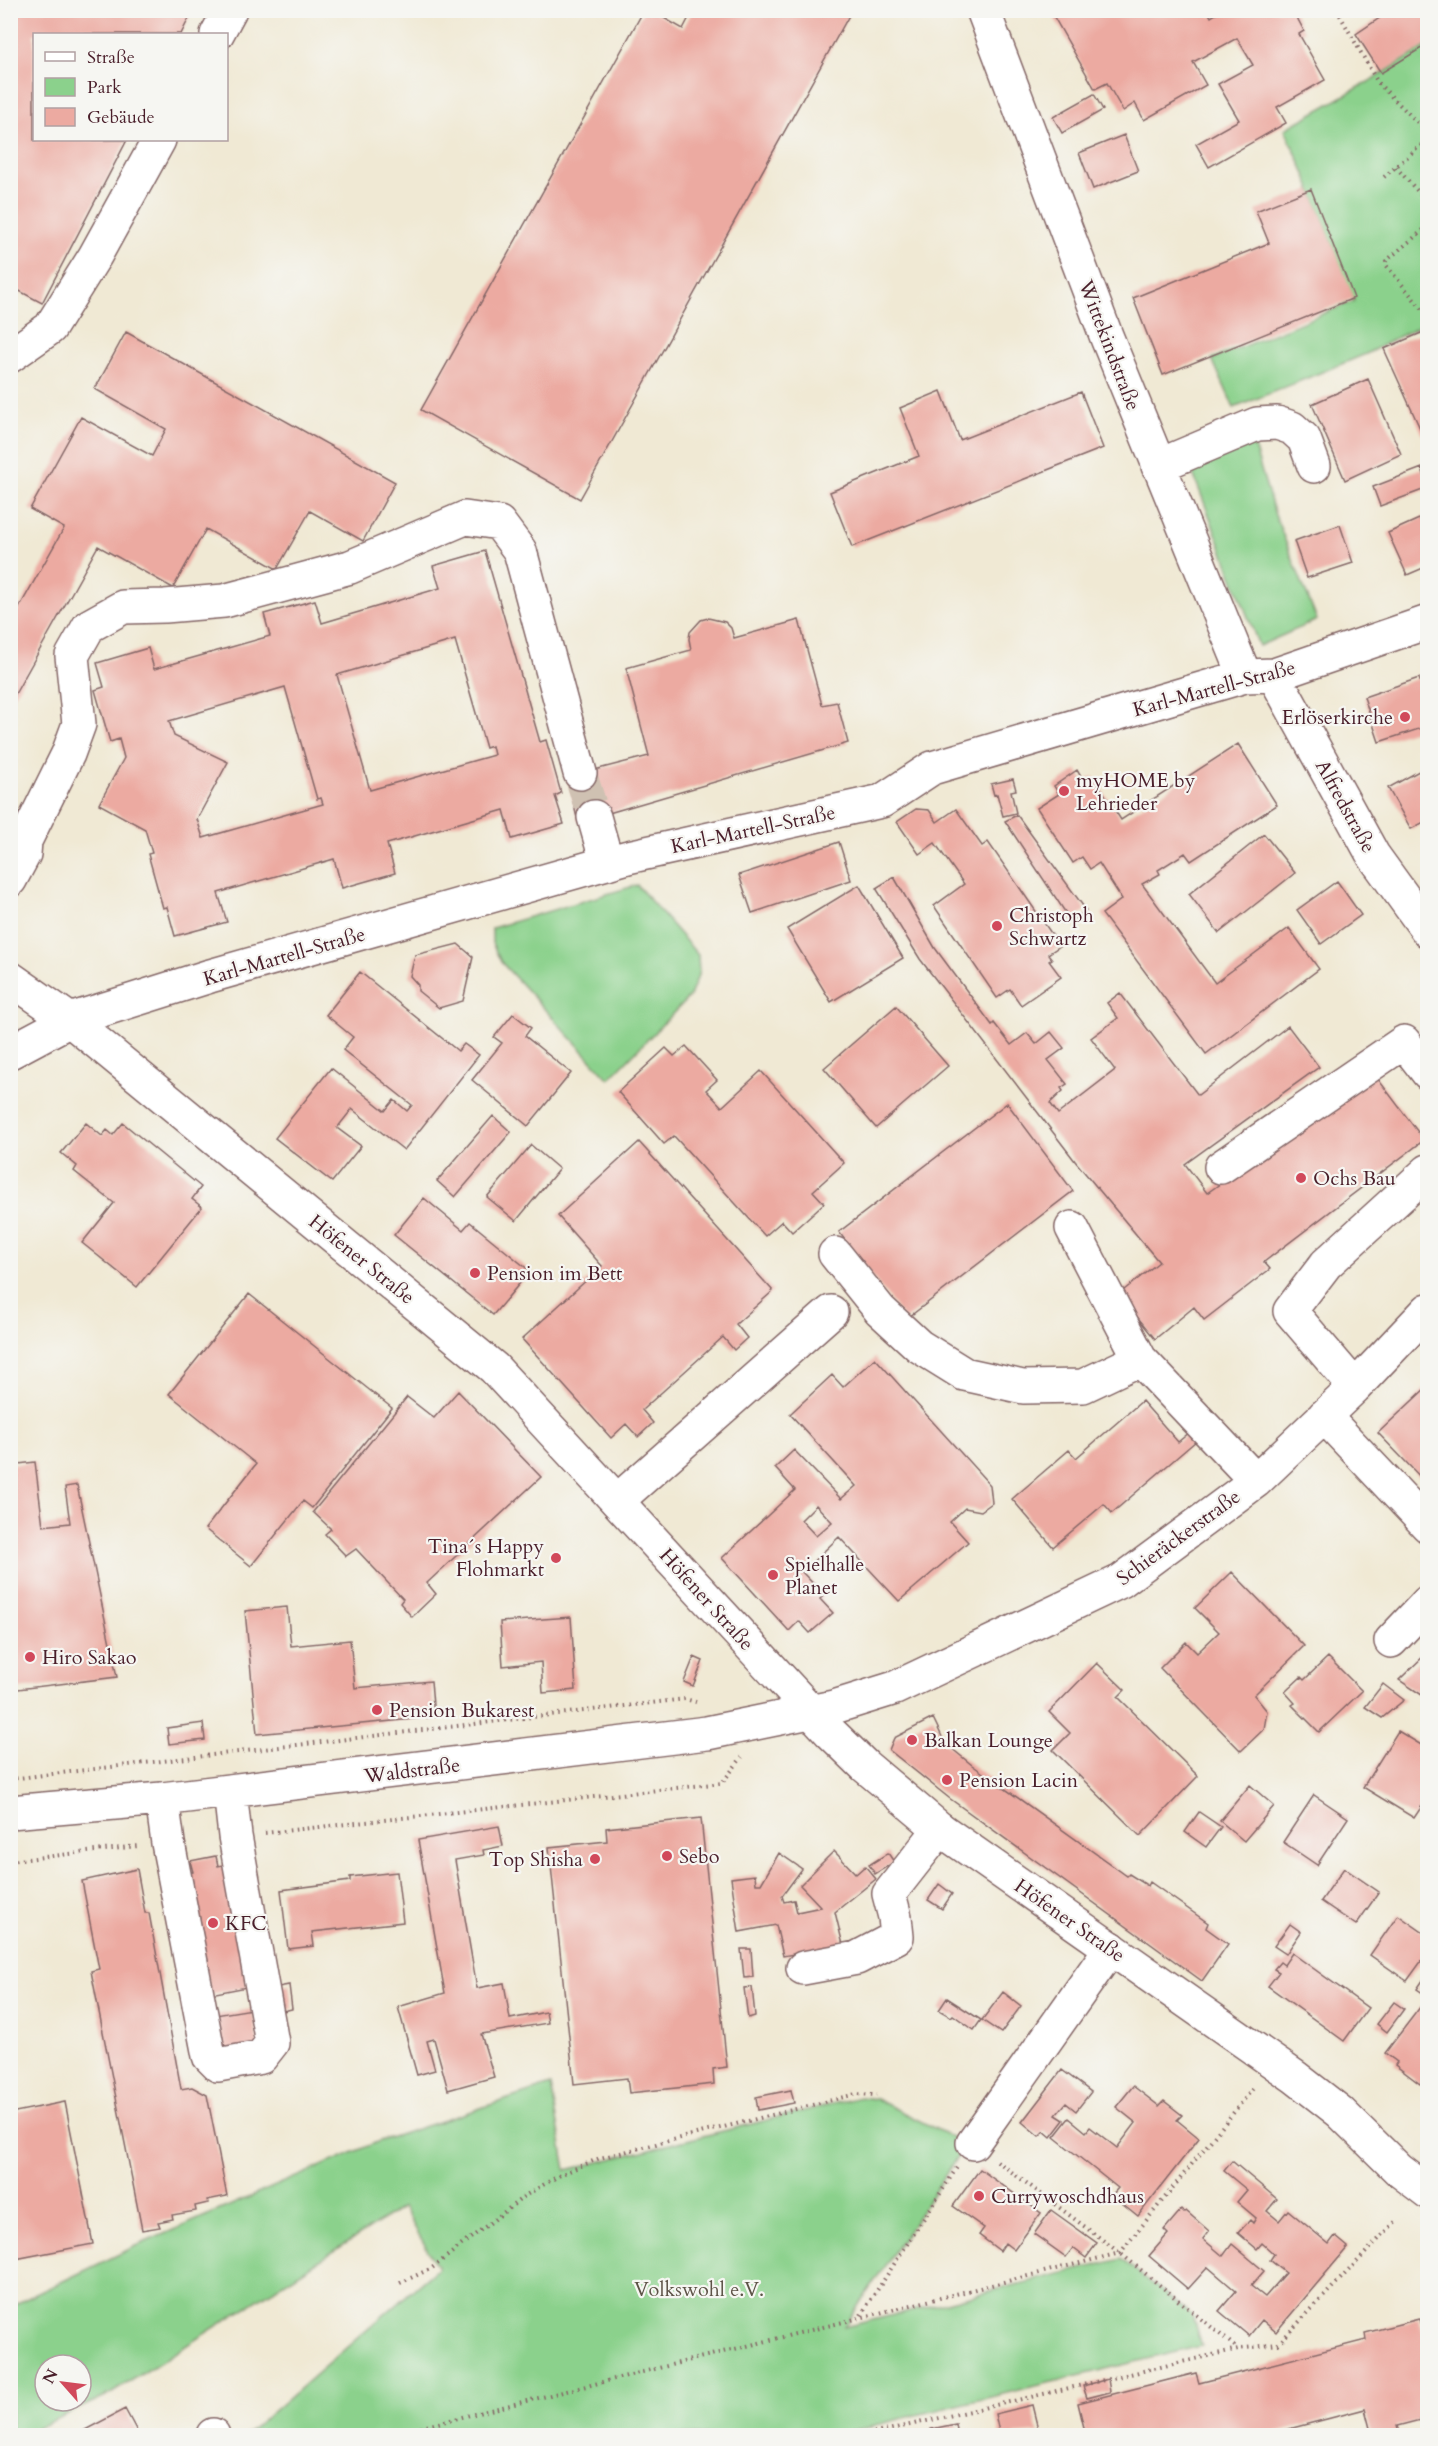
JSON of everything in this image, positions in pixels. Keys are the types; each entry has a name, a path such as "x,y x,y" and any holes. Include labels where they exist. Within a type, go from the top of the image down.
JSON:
{"street":[{"path":"218,33 230,10"},
{"name":"Wittekindstraße","path":"983,10 1158,466 1260,676"},
{"path":"10,356 50,328 95,256 158,141"},
{"path":"1158,466 1257,424 1277,423 1292,428 1304,439 1314,466"},
{"path":"10,880 24,854 25,841 68,754 79,724 72,656 88,626 123,607 224,601 350,567 465,518 499,523 520,551 580,773"},
{"name":"Karl-Martell-Straße","path":"10,1052 70,1020 210,976 607,863 882,801 932,768 1260,676 1428,622"},
{"name":"Alfredstraße","path":"1260,676 1373,855 1428,932"},
{"path":"594,817 607,863"},
{"name":"Höfener Straße","path":"10,978 70,1020 476,1352 513,1387 811,1712 865,1766 940,1829 1273,2061 1341,2112 1399,2170 1428,2192"},
{"path":"1221,1167 1404,1042 1422,1055"},
{"path":"1354,1387 1290,1311 1326,1264 1428,1171"},
{"path":"1072,1228 1140,1359 1256,1481"},
{"path":"835,1254 880,1310 919,1346 964,1374 1023,1387 1083,1386 1140,1359"},
{"name":"Schieräckerstraße","path":"811,1712 895,1688 1121,1581 1256,1481 1354,1387 1428,1310"},
{"path":"617,1501 831,1312"},
{"path":"1324,1416 1428,1526"},
{"path":"1390,1641 1428,1602"},
{"name":"Waldstraße","path":"10,1812 162,1799 707,1733 811,1712"},
{"path":"162,1799 168,1843 209,2056 218,2065 261,2057 272,2043 235,1836 230,1791"},
{"path":"803,1968 857,1958 897,1937 889,1894 940,1829"},
{"path":"973,2143 1110,1948"}],"path":[{"path":"1337,10 1378,83 1428,133"},
{"path":"1384,177 1428,139"},
{"path":"1396,167 1428,203"},
{"path":"1422,309 1386,265 1386,261 1428,226"},
{"path":"386,2436 861,2315 1120,2253 1273,2061"},
{"path":"400,2283 432,2268 526,2195 562,2174 600,2158 856,2094 877,2095"},
{"path":"861,2315 973,2143 1120,2253 1238,2349"},
{"path":"862,2436 1238,2349 1278,2344 1398,2219"}],"green space":[{"path":"1427,46 1427,322 1366,354 1234,408 1212,359 1354,301 1306,176 1285,129"},
{"path":"1252,440 1275,515 1317,620 1259,646 1189,463"},
{"path":"637,885 698,955 699,973 690,996 609,1079 501,962 492,943 492,928"},
{"name":"Volkswohl e.V.","path":"551,2085 566,2170 860,2097 876,2099 966,2144 844,2327 1121,2259 1192,2315 1201,2346 834,2435 246,2435 438,2268 403,2207 112,2393 93,2402 93,2353 33,2353 33,2413 69,2413 22,2435 11,2436 11,2306 134,2247 377,2142"}],"building":[{"path":"10,10 193,10 182,33 33,33 33,141 126,141 42,303 10,286"},
{"path":"644,10 650,10 683,29 693,10 852,10 580,499 421,410"},
{"path":"1050,10 1207,10 1211,17 1222,10 1293,10 1304,31 1299,34 1325,80 1277,107 1286,123 1209,167 1196,144 1239,120 1218,84 1253,65 1237,38 1193,62 1206,85 1144,120 1135,103 1123,111 1107,83 1095,89"},
{"path":"1381,10 1428,10 1428,44 1381,73 1356,34 1384,15"},
{"path":"1094,94 1103,110 1062,133 1053,117"},
{"path":"1124,135 1138,171 1093,189 1079,153"},
{"path":"1311,189 1354,298 1163,375 1133,298 1269,243 1256,211"},
{"path":"1428,330 1428,446 1384,349"},
{"path":"126,332 395,482 363,541 310,511 277,569 206,529 173,588 98,546 10,703 10,624 64,528 30,509 81,417 152,456 166,429 95,389"},
{"path":"1368,379 1401,454 1345,480 1312,404"},
{"path":"941,391 960,440 1081,392 1103,448 852,547 830,492 919,456 900,408"},
{"path":"1422,468 1428,488 1380,506 1373,487"},
{"path":"1428,515 1428,566 1407,575 1388,533"},
{"path":"1340,525 1353,563 1307,578 1294,541"},
{"path":"485,551 540,742 546,740 561,793 555,796 564,824 512,839 504,810 387,844 395,873 342,888 334,859 218,893 227,922 175,936 167,907 163,908 148,854 152,853 145,829 99,804 124,758 119,739 110,742 95,690 104,687 97,663 148,648 154,669 270,636 264,614 315,600 322,623 440,588 433,566","holes":["455,640 486,748 492,746 494,755 370,790 337,675","285,687 317,799 321,798 323,804 203,838 197,819 228,762 174,736 169,721"]},
{"path":"708,618 725,622 731,628 734,638 799,620 822,705 837,702 848,743 578,822 567,777 649,756 626,668 691,650 690,632 701,620"},
{"path":"1419,678 1428,705 1428,726 1379,742 1364,697"},
{"path":"1238,744 1277,805 1191,861 1185,853 1158,870 1160,874 1142,884 1215,983 1289,928 1319,969 1206,1054 1102,914 1122,899 1099,863 1090,869 1082,857 1073,863 1037,808 1059,794 1054,786 1077,770 1084,782 1093,776 1121,820"},
{"path":"1428,766 1428,820 1411,829 1388,788"},
{"path":"1013,779 1016,790 1011,791 1016,813 1003,816 997,794 994,795 991,784"},
{"name":"Christoph Schwartz","path":"916,809 929,810 937,822 956,809 982,846 988,842 1060,946 1048,954 1052,959 1049,961 1061,977 1021,1005 1010,989 997,998 934,906 964,884 935,843 919,854 897,822"},
{"path":"1017,815 1086,910 1071,921 1005,821"},
{"path":"1264,834 1295,873 1219,933 1189,894"},
{"path":"839,842 851,880 752,913 739,875"},
{"name":"Ochs Bau","path":"894,877 935,948 992,1025 994,1023 1011,1045 1027,1033 1036,1044 1051,1032 1064,1048 1048,1060 1067,1084 1061,1088 1063,1091 1050,1103 1058,1114 1115,1070 1091,1038 1118,1018 1107,1003 1120,993 1198,1095 1288,1026 1319,1067 1185,1164 1207,1193 1375,1075 1424,1140 1264,1262 1270,1269 1204,1320 1194,1307 1155,1339 1119,1294 1159,1262 1075,1161 920,959 876,888"},
{"path":"1337,881 1361,915 1321,944 1297,910"},
{"path":"859,885 903,958 831,1002 787,929"},
{"path":"458,944 473,957 463,1001 439,1008 418,991 418,985 410,976 415,955"},
{"path":"360,972 458,1051 464,1044 479,1055 404,1150 352,1109 337,1128 361,1146 332,1182 275,1138 331,1068 385,1111 394,1100 407,1111 412,1105 343,1050 353,1037 326,1015"},
{"path":"896,1006 948,1066 876,1128 824,1068"},
{"path":"513,1014 531,1028 525,1036 571,1073 528,1126 472,1080 502,1043 494,1037"},
{"path":"686,1046 717,1080 706,1090 722,1107 761,1071 844,1163 813,1191 824,1203 792,1232 782,1221 765,1236 674,1136 664,1144 618,1092 666,1048 674,1056"},
{"path":"1007,1103 1073,1191 905,1320 839,1232"},
{"path":"493,1116 511,1132 455,1197 437,1181"},
{"path":"86,1123 102,1136 107,1130 113,1135 123,1123 201,1187 192,1199 202,1207 137,1287 82,1243 114,1203 74,1171 77,1166 61,1153"},
{"path":"639,1142 773,1291 736,1324 747,1338 734,1350 723,1337 642,1410 653,1423 638,1437 626,1424 611,1438 522,1339 602,1266 558,1216"},
{"path":"531,1145 559,1169 516,1221 487,1197"},
{"path":"424,1198 463,1230 470,1222 530,1271 493,1315 394,1235"},
{"path":"249,1294 392,1408 312,1508 303,1501 251,1566 205,1529 256,1464 169,1394"},
{"path":"875,1358 990,1485 992,1503 981,1511 965,1508 950,1522 968,1542 899,1601 839,1537 802,1572 824,1595 820,1599 833,1613 810,1633 799,1621 789,1631 722,1558 795,1490 775,1468 794,1450 841,1499 856,1486 790,1414 832,1375 843,1387","holes":["816,1505 832,1522 816,1536 801,1520"]},
{"path":"1428,1386 1428,1485 1378,1433"},
{"path":"458,1391 541,1477 427,1583 436,1594 412,1617 400,1603 403,1599 356,1549 346,1556 325,1534 331,1529 313,1512 407,1397 434,1418"},
{"path":"1142,1401 1178,1442 1196,1427 1203,1435 1112,1513 1104,1504 1053,1547 1012,1499 1069,1450 1076,1458"},
{"path":"35,1462 43,1526 70,1523 65,1487 77,1485 117,1677 10,1690 10,1465"},
{"path":"1232,1572 1304,1646 1254,1695 1267,1711 1264,1729 1241,1751 1160,1668 1186,1642 1197,1653 1219,1632 1195,1608"},
{"path":"287,1607 291,1646 350,1640 355,1688 431,1681 434,1717 257,1734 245,1611"},
{"path":"571,1617 576,1690 543,1693 541,1662 503,1666 500,1622"},
{"path":"1428,1652 1428,1699 1399,1680"},
{"path":"694,1657 703,1661 693,1686 684,1682"},
{"path":"1328,1657 1362,1691 1319,1732 1292,1705 1295,1703 1285,1692 1301,1677 1304,1680"},
{"path":"1097,1663 1125,1690 1118,1697 1198,1776 1140,1836 1053,1750 1070,1733 1049,1712"},
{"path":"1383,1684 1404,1700 1382,1718 1365,1707"},
{"path":"933,1718 945,1743 972,1765 1127,1876 1129,1874 1148,1886 1150,1882 1208,1923 1206,1928 1228,1944 1202,1981 949,1798 889,1750 894,1738"},
{"path":"203,1723 205,1740 169,1744 167,1728"},
{"path":"1398,1731 1428,1749 1428,1797 1414,1818 1363,1787"},
{"path":"1250,1785 1274,1806 1244,1841 1220,1821"},
{"path":"1314,1795 1348,1818 1317,1865 1283,1842"},
{"path":"1199,1812 1221,1827 1206,1847 1185,1832"},
{"path":"701,1818 727,2067 713,2069 714,2084 629,2093 627,2078 574,2084 549,1847 607,1841 606,1828"},
{"path":"499,1826 503,1846 483,1850 484,1855 455,1860 477,1988 504,1983 510,2019 546,2012 548,2023 481,2034 494,2077 448,2090 434,2039 427,2041 435,2070 417,2075 398,2007 445,1993 418,1840"},
{"path":"834,1851 856,1874 865,1866 876,1879 835,1912 843,1945 783,1956 776,1925 739,1932 731,1878 755,1875 756,1884 761,1884 779,1853 802,1869 782,1896 784,1902 794,1900 797,1912 821,1907 800,1885"},
{"path":"888,1853 894,1862 875,1874 869,1865"},
{"name":"KFC","path":"216,1856 218,1866 229,1864 247,1987 211,1994 182,1875 193,1872 190,1861"},
{"path":"1344,1868 1379,1892 1356,1925 1321,1901"},
{"path":"137,1869 145,1913 149,1913 181,2089 192,2087 207,2095 227,2196 207,2200 208,2203 195,2206 196,2211 172,2215 173,2219 158,2222 160,2227 142,2230 91,1971 99,1969 82,1881"},
{"path":"397,1872 403,1922 312,1932 314,1946 288,1949 281,1890 350,1881 350,1877"},
{"path":"939,1884 952,1894 942,1909 928,1900"},
{"path":"1398,1915 1428,1936 1428,1952 1407,1981 1370,1955"},
{"path":"1290,1924 1301,1932 1286,1954 1274,1946"},
{"path":"741,1949 751,1949 753,1977 744,1978"},
{"path":"1292,1953 1368,2008 1344,2041 1268,1986 1279,1972 1274,1969 1280,1962 1284,1965"},
{"path":"1428,1973 1428,1993 1426,1995 1417,1989"},
{"path":"289,1985 292,2009 283,2011 278,1987"},
{"path":"752,1987 755,2016 748,2018 744,1988"},
{"path":"1003,1992 1021,2006 1001,2033 982,2020"},
{"path":"947,1998 981,2020 974,2030 953,2015 951,2017 939,2010"},
{"path":"1394,2002 1404,2009 1387,2032 1377,2024"},
{"path":"1421,2006 1428,2010 1428,2073 1420,2084 1395,2065 1397,2062 1385,2053"},
{"path":"252,2009 259,2049 222,2056 215,2015"},
{"path":"1062,2070 1091,2092 1076,2111 1066,2103 1056,2115 1064,2120 1051,2137 1044,2131 1039,2136 1022,2122"},
{"path":"1133,2086 1159,2106 1164,2101 1182,2115 1177,2120 1199,2138 1138,2216 1112,2195 1118,2188 1054,2137 1069,2118 1086,2132 1090,2127 1117,2148 1136,2123 1116,2107"},
{"path":"791,2090 794,2103 758,2110 756,2097"},
{"path":"65,2102 93,2244 10,2260 10,2113"},
{"path":"1232,2161 1277,2199 1267,2211 1279,2221 1288,2210 1329,2244 1335,2236 1348,2247 1276,2332 1262,2320 1249,2336 1219,2311 1236,2291 1208,2267 1188,2289 1149,2256 1168,2234 1164,2230 1181,2210 1184,2213 1186,2211 1209,2231 1203,2239 1223,2256 1232,2244 1264,2271 1251,2286 1265,2297 1286,2273 1270,2260 1274,2254 1262,2243 1257,2249 1238,2233 1250,2220 1253,2223 1256,2218 1237,2202 1247,2190 1224,2171"},
{"path":"980,2169 1041,2213 1014,2250 1005,2243 1000,2251 979,2235 984,2228 953,2206"},
{"path":"1051,2210 1097,2243 1086,2258 1073,2248 1066,2257 1034,2234"},
{"path":"1419,2319 1428,2348 1428,2418 1397,2426 1400,2436 1372,2436 1365,2409 1262,2436 1086,2436 1078,2403 1196,2373 1199,2383 1366,2340 1365,2333"},
{"path":"1108,2379 1110,2392 1087,2398 1083,2386"},
{"path":"1032,2405 1039,2433 1000,2436 995,2414"},
{"path":"125,2409 139,2435 86,2436 83,2431"},
{"path":"956,2424 958,2436 932,2436 931,2429"}],"tunnel":[{"path":"580,773 594,817"}],"place":[{"name":"Erlöserkirche","path":"1405,717"},
{"name":"myHOME by Lehrieder","path":"1064,791"},
{"name":"Christoph Schwartz","path":"997,926"},
{"name":"Ochs Bau","path":"1301,1178"},
{"name":"Pension im Bett","path":"475,1273"},
{"name":"Tina´s Happy Flohmarkt","path":"556,1558"},
{"name":"Spielhalle Planet","path":"773,1575"},
{"name":"Hiro Sakao","path":"30,1657"},
{"name":"Pension Bukarest","path":"377,1710"},
{"name":"Balkan Lounge","path":"912,1740"},
{"name":"Pension Lacin","path":"947,1780"},
{"name":"Sebo","path":"667,1856"},
{"name":"Top Shisha","path":"595,1859"},
{"name":"KFC","path":"213,1923"},
{"name":"Currywoschdhaus","path":"979,2196"}]}
